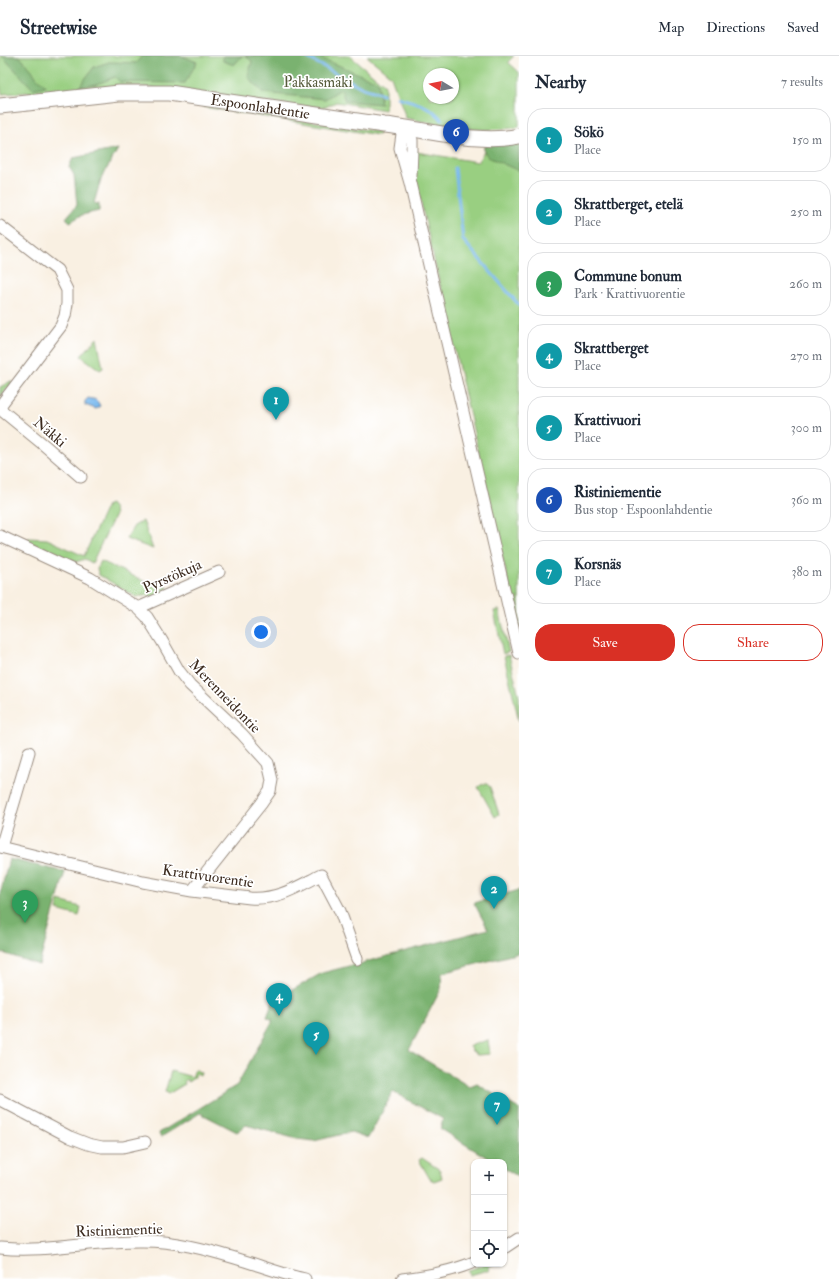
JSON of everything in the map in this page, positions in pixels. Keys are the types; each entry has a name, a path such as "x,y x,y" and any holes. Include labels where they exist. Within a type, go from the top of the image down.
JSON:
{"street":[{"name":"Espoonlahdentie","path":"0,106 120,93 169,93 484,139 511,138 519,136"},
{"path":"403,127 400,148 410,183 519,652"},
{"path":"0,226 57,270 67,290 67,304 65,316 61,326 0,406"},
{"name":"Näkki","path":"0,409 81,477"},
{"name":"Merenneidontie","path":"0,536 90,578 138,608 150,623 179,671 190,685 242,734 268,763 272,780 270,791 192,891"},
{"name":"Pyrstökuja","path":"138,608 219,572"},
{"path":"1,847 29,752"},
{"name":"Krattivuorentie","path":"1,847 134,880 192,891 258,898 273,896 292,890 321,875 340,911 357,959"},
{"path":"0,1100 70,1137 88,1144 102,1147 123,1147 145,1142"},
{"path":"507,1246 519,1238"},
{"name":"Ristiniementie","path":"0,1248 51,1249 88,1244 142,1241 171,1243 198,1247 305,1279"},
{"path":"402,1279 425,1276 461,1268 471,1263"}],"green space":[{"name":"Pakkasmäki","path":"0,56 350,56 385,85 385,110 336,102 326,107 297,106 137,86 2,94 0,85"},
{"path":"2,56 19,56 32,70 36,77 46,86 33,89"},
{"path":"142,56 182,56 197,62 185,83 120,82 115,77 97,84 79,87 94,67 109,62 136,63"},
{"path":"223,56 242,56 234,65 223,61"},
{"path":"245,56 319,56 378,82 381,104 345,101 341,89 325,99 263,93 248,77 252,61"},
{"path":"367,56 514,56 508,62 519,72 519,127 491,130 462,128 406,118 391,76"},
{"path":"200,103 380,132 378,135 203,107"},
{"path":"519,141 519,629 415,177 416,152 478,162 484,151 484,146"},
{"path":"519,141 519,171 488,157 484,151 484,146"},
{"path":"118,149 101,179 94,203 99,204 99,211 82,215 70,222 66,218 77,205 74,175 69,167 73,158"},
{"path":"97,338 103,368 100,370 81,356"},
{"path":"11,381 12,383 0,397 0,387"},
{"path":"110,504 114,509 115,515 92,563 85,559 76,562 29,542 28,538 47,539 84,556 107,505"},
{"path":"143,521 153,549 126,539 134,526"},
{"path":"101,561 163,590 166,584 168,589 152,598 149,595 136,597 99,575 97,569"},
{"path":"499,610 509,652 503,654 494,611"},
{"path":"509,655 519,696 519,721 504,656"},
{"path":"483,784 487,784 490,787 499,814 495,817 478,787"},
{"path":"9,859 65,872 39,965 0,952 0,894"},
{"path":"519,890 519,953 442,973 441,989 409,1050 470,1087 477,1084 519,1109 519,1177 507,1170 507,1159 489,1159 440,1129 443,1119 393,1092 368,1138 351,1132 314,1141 297,1139 246,1125 237,1132 200,1113 161,1137 159,1133 237,1085 273,1020 267,1017 273,1001 322,973 353,965 356,966 365,962 488,929 474,903"},
{"path":"59,901 81,907 79,916 57,910"},
{"path":"488,1040 490,1054 477,1055 469,1046"},
{"path":"195,1069 201,1074 199,1075 197,1073 195,1077 188,1082 187,1079 184,1081 185,1084 168,1094 165,1092 171,1071 192,1077"},
{"path":"422,1158 440,1170 442,1178 434,1181 430,1179 419,1160"},
{"path":"478,1267 488,1267 490,1270 470,1275 469,1270"}],"water":[{"path":"88,398 96,400 100,406 96,409 85,405 85,401"}],"waterway":[{"path":"304,56 363,88 383,94"},
{"path":"397,97 427,107 442,120"},
{"path":"455,168 463,240 519,305"}],"place":[{"name":"Ristiniementie","path":"456,152"},
{"name":"Sökö","path":"276,420"},
{"name":"Skrattberget, etelä","path":"494,909"},
{"name":"Commune bonum","path":"25,923"},
{"name":"Skrattberget","path":"279,1016"},
{"name":"Krattivuori","path":"316,1055"},
{"name":"Korsnäs","path":"497,1125"}]}
